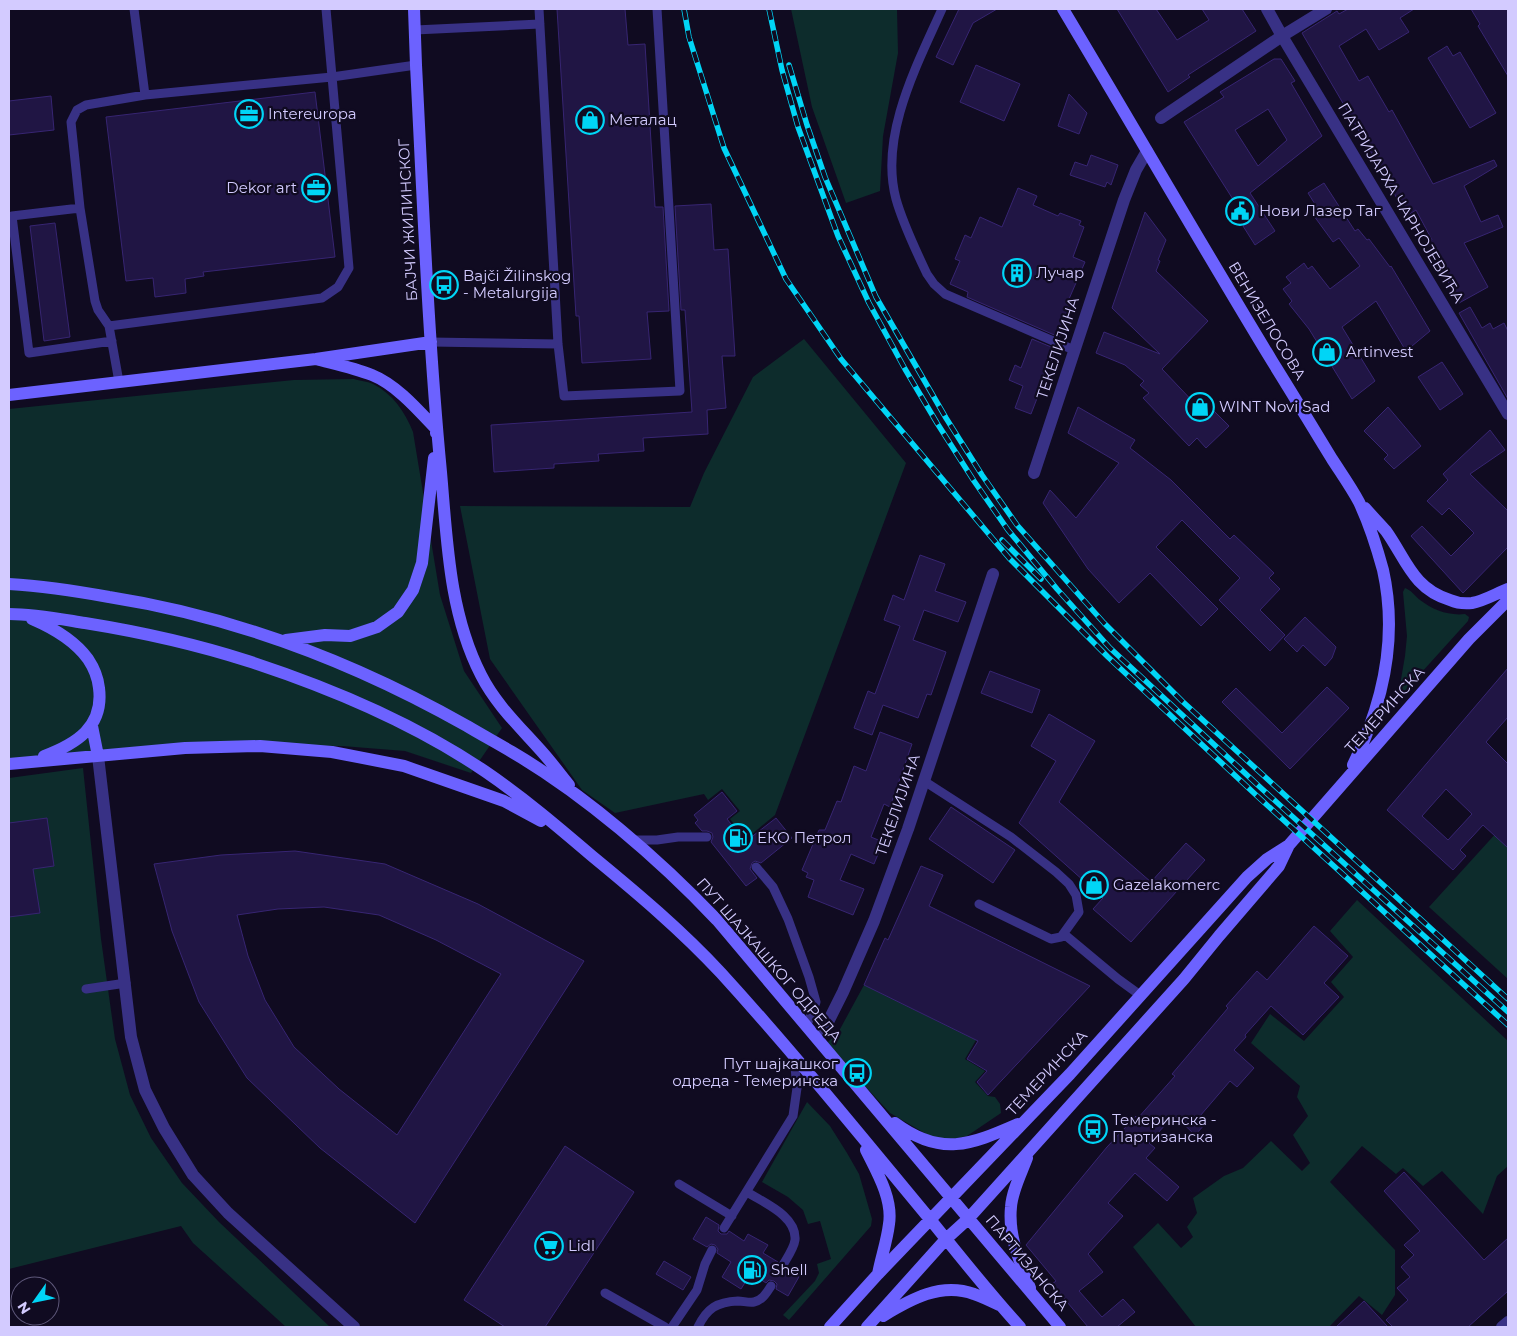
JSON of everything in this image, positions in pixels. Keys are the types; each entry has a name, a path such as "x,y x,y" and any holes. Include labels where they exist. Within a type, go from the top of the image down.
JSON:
{"main road":[{"name":"БАЈЧИ ЖИЛИНСКОГ","path":"414,9 430,342 437,430"},
{"name":"ВЕНИЗЕЛОСОВА","path":"1063,9 1266,351 1359,502 1383,571 1389,624 1388,650 1383,684 1371,724 1360,752 1345,780"},
{"path":"9,395 316,359 430,342"},
{"path":"316,359 374,376 396,390 437,430 450,565 456,602 468,643 481,676 501,705 576,795"},
{"path":"284,640 325,635 350,636 377,627 398,612 413,590 422,563 437,430"},
{"path":"1359,502 1386,531 1406,565 1429,592 1458,603 1472,603 1508,589"},
{"name":"ПУТ ШАЈКАШКОГ ОДРЕДА","path":"9,584 36,586 135,601 248,628 284,640 400,690 513,752 576,795 661,865 700,902 882,1114 968,1219"},
{"name":"ТЕМЕРИНСКА","path":"830,1327 930,1219 952,1199 1070,1074 1247,877 1267,859 1289,845 1469,640 1508,600"},
{"path":"15,614 45,625 79,649 89,660 95,672 100,694 98,714 92,726 80,738 62,749 27,761"},
{"path":"15,614 114,628 164,638 223,653 287,673 339,694 416,731 455,752 511,790 638,894 681,932 721,973 858,1132 1020,1327"},
{"path":"92,726 98,756"},
{"path":"9,764 185,748 260,746 332,752 404,766 504,801 567,835"},
{"name":"ТЕМЕРИНСКА","path":"869,1326 946,1239 968,1219 1184,980 1279,866 1289,845"},
{"path":"882,1114 903,1129 927,1140 947,1146 964,1144 1023,1122"},
{"path":"858,1132 883,1188 889,1214 890,1224 878,1274"},
{"path":"1029,1152 1013,1196 1011,1220 1015,1248 1033,1297"},
{"name":"ПАРТИЗАНСКА","path":"968,1219 1060,1327"},
{"path":"869,1326 908,1301 926,1294 953,1289 974,1294 1002,1307"}],"street":[{"name":"ПАТРИЈАРХА ЧАРНОЈЕВИЋА","path":"1267,9 1508,414"},
{"path":"1161,118 1282,36 1326,9"},
{"name":"ТЕКЕЛИЈИНА","path":"1034,474 1126,196 1136,170 1148,151"},
{"name":"ТЕКЕЛИЈИНА","path":"816,1037 827,1024 863,949 901,848 993,574"},
{"path":"98,756 131,1037 145,1090 164,1128 193,1175 228,1213 354,1327"},
{"path":"1502,1327 1508,1322"}],"lane":[{"path":"134,9 145,95"},
{"path":"109,326 322,298 338,287 349,268 326,9"},
{"path":"539,9 558,344 564,396 680,391 657,9"},
{"path":"942,9 912,78 894,140 892,166 896,200 927,274 945,294 1074,350"},
{"path":"415,30 540,24"},
{"path":"119,382 109,326 95,302 80,208 71,122 77,110 86,105 145,95 332,77 416,65"},
{"path":"80,208 12,216 29,353 112,340"},
{"path":"430,342 558,344"},
{"path":"924,781 1011,837 1068,884 1076,895 1079,912 1062,938 1051,939 979,904"},
{"path":"631,840 657,840 678,836 707,837"},
{"path":"756,867 773,887 792,927 809,977 816,1002 806,1027"},
{"path":"1064,934 1140,995"},
{"path":"86,989 126,983"},
{"path":"724,1228 748,1192 793,1116 797,1088 794,1057"},
{"path":"680,1184 732,1216"},
{"path":"748,1192 781,1214 793,1227 795,1241 783,1265"},
{"path":"672,1327 697,1290 705,1264 712,1250"},
{"path":"698,1327 704,1314 718,1304 738,1301 756,1302 765,1295 771,1286"},
{"path":"605,1294 664,1327"}],"green space":[{"path":"791,9 897,9 898,53 883,136 880,191 846,203 812,107"},
{"path":"804,339 906,463 775,815 746,839 730,819 740,811 722,789 708,800 704,794 615,813 582,790 490,659 460,506 690,507 704,473 753,377"},
{"path":"354,379 371,383 387,393 406,417 413,432 440,595 464,671 502,728 471,773 405,751 342,746 166,745 9,762 9,409 294,380"},
{"path":"1405,588 1425,604 1436,609 1447,613 1465,614 1469,617 1468,621 1402,694 1399,691 1407,636 1403,592"},
{"path":"83,768 101,939 115,1039 130,1095 151,1138 182,1183 219,1222 330,1327 286,1327 193,1243 181,1226 9,1269 9,778"},
{"path":"1498,831 1508,842 1508,979 1429,907"},
{"path":"1357,900 1508,1041 1508,1166 1497,1176 1483,1214 1442,1171 1423,1186 1403,1168 1396,1174 1362,1146 1330,1182 1395,1250 1395,1295 1382,1315 1359,1296 1329,1327 1196,1327 1133,1247 1158,1223 1181,1248 1193,1237 1187,1227 1197,1213 1193,1198 1224,1176 1243,1168 1271,1141 1302,1171 1310,1163 1293,1135 1308,1116 1297,1097 1300,1086 1251,1043 1270,1014 1304,1041 1344,997 1331,982 1353,957 1330,931"},
{"path":"864,985 976,1040 965,1059 985,1071 975,1082 988,1096 995,1097 1000,1104 1001,1113 967,1136 947,1140 928,1135 890,1113 826,1044 839,1031"},
{"path":"807,1102 830,1126 859,1174 872,1219 871,1226 789,1320 783,1315 815,1281 819,1273 817,1264 831,1259 820,1221 808,1224 803,1210 788,1197 762,1182"}],"building":[{"path":"557,9 625,9 628,45 645,44 655,207 663,207 669,311 647,312 651,359 582,363 579,316 576,316"},
{"path":"959,9 997,9 973,23 953,65 936,57"},
{"path":"1117,9 1156,9 1177,40 1209,20 1202,9 1242,9 1256,31 1188,75 1190,77 1168,92"},
{"path":"1348,9 1414,9 1400,18 1409,32 1379,50 1366,29 1339,46 1359,81 1368,76 1389,112 1392,110 1433,184 1494,160 1497,166 1464,186 1481,222 1498,215 1503,227 1464,243 1488,287 1459,303 1428,242 1432,240 1416,210 1405,217 1397,203 1399,202 1302,33 1337,11 1339,14"},
{"path":"1471,9 1508,9 1508,76 1478,26 1480,24"},
{"path":"1447,46 1453,56 1460,52 1496,113 1470,128 1428,58"},
{"path":"1274,59 1281,59 1295,81 1291,83 1322,136 1250,193 1275,231 1255,245 1243,226 1248,223 1184,122 1224,97 1220,92","holes":["1268,109 1287,140 1258,166 1235,130"]},
{"path":"976,65 1020,84 1004,121 960,102"},
{"path":"315,92 335,257 203,272 204,276 185,279 186,293 155,297 153,278 126,281 106,117"},
{"path":"1069,94 1087,113 1079,134 1058,126"},
{"path":"51,96 54,130 9,135 9,101"},
{"path":"1091,155 1118,165 1111,185 1107,182 1105,187 1070,175 1075,162 1087,166"},
{"path":"1324,183 1355,231 1358,229 1367,240 1369,239 1391,266 1430,331 1406,351 1376,301 1342,327 1375,381 1352,399 1309,329 1289,304 1292,301 1283,289 1291,283 1286,277 1304,263 1308,269 1312,266 1330,289 1360,266 1339,238 1333,242 1314,216 1320,212 1308,193"},
{"name":"Лучар","path":"1018,188 1037,196 1033,205 1058,216 1060,213 1081,221 1079,225 1084,227 1073,257 1085,262 1069,299 1073,301 1059,337 967,297 968,292 950,284 960,261 955,259 965,235 971,238 980,217 1002,227"},
{"path":"711,204 714,250 728,249 735,356 722,356 726,408 707,410 708,434 643,438 644,451 598,454 599,461 554,464 554,468 494,472 491,425 692,412 685,310 681,310 675,206"},
{"path":"1145,212 1166,240 1156,271 1208,321 1162,369 1198,407 1204,401 1229,426 1206,448 1197,438 1189,446 1143,398 1149,393 1140,385 1144,381 1125,365 1096,353 1104,332 1160,354 1112,308"},
{"path":"55,223 70,337 44,341 30,226"},
{"path":"1470,307 1482,328 1490,323 1493,329 1504,323 1508,331 1508,399 1459,313"},
{"path":"1032,339 1056,349 1031,414 1015,408 1023,386 1009,380 1015,365 1021,368"},
{"path":"1442,362 1463,394 1440,410 1418,377"},
{"path":"1078,407 1135,440 1130,448 1171,480 1230,539 1234,535 1274,573 1269,578 1280,589 1260,610 1285,635 1270,651 1219,600 1240,578 1182,520 1156,547 1218,609 1201,626 1150,573 1119,603 1088,569 1043,503 1050,490 1076,518 1119,463 1068,433"},
{"path":"1388,407 1421,446 1394,469 1384,459 1388,455 1364,431"},
{"path":"1490,430 1505,450 1470,474 1508,511 1508,547 1463,593 1411,536 1422,526 1451,556 1474,533 1449,508 1442,515 1427,501 1448,480 1443,474"},
{"path":"920,555 945,564 935,591 966,602 958,622 924,610 913,640 946,652 931,695 927,694 918,718 883,705 872,735 854,728 868,691 875,694 900,626 884,620 893,595 904,600"},
{"path":"1305,617 1336,647 1332,658 1325,666 1303,645 1297,652 1284,639"},
{"path":"1508,668 1508,717 1486,742 1508,764 1508,848 1483,825 1460,850 1466,856 1453,870 1387,810","holes":["1446,789 1472,814 1448,840 1422,816"]},
{"path":"990,671 1040,690 1032,713 981,693"},
{"path":"1327,687 1349,708 1290,769 1222,702 1236,688 1282,733"},
{"path":"1049,714 1095,741 1059,802 1151,882 1186,843 1205,860 1131,942 1093,909 1103,898 1019,823 1056,761 1031,746"},
{"path":"880,732 912,744 890,807 884,804 871,837 883,842 874,864 851,854 840,880 864,889 853,915 808,897 814,880 806,877 808,873 802,870 819,830 825,830 837,801 841,802 854,766 866,771"},
{"path":"722,792 737,811 727,819 745,842 776,818 792,838 761,863 755,861 752,863 750,869 757,878 746,886 711,842 712,833 702,831 695,823 698,820 694,815"},
{"path":"951,807 1015,850 993,883 929,839"},
{"path":"47,818 54,866 33,869 40,913 9,917 9,823"},
{"path":"295,851 385,864 478,904 584,961 415,1223 320,1148 247,1078 199,1002 172,931 154,864 221,855","holes":["324,907 379,915 436,940 501,974 397,1135 339,1089 294,1047 265,1000 248,956 237,915 278,909"]},
{"path":"921,866 943,875 929,906 1090,986 988,1095 977,1082 987,1071 967,1059 978,1041 864,985 885,938 888,940"},
{"path":"1314,926 1348,956 1324,983 1339,997 1303,1035 1271,1006 1234,1050 1254,1068 1237,1087 1230,1081 1200,1116 1207,1122 1195,1135 1174,1115 1149,1143 1155,1148 1146,1158 1179,1187 1167,1201 1135,1173 1108,1203 1123,1216 1088,1254 1103,1272 1079,1291 1102,1317 1123,1299 1135,1312 1117,1327 1088,1327 1052,1284 1056,1281 1026,1245 1107,1147 1136,1116 1138,1118 1175,1076 1172,1074 1228,1008 1226,1006 1257,971 1267,980"},
{"name":"Lidl","path":"565,1146 634,1192 545,1327 505,1327 464,1300"},
{"path":"1404,1172 1484,1260 1508,1238 1508,1291 1468,1327 1393,1327 1386,1320 1408,1300 1397,1288 1410,1277 1401,1267 1414,1255 1404,1245 1420,1231 1384,1191"},
{"path":"706,1217 719,1225 718,1231 721,1234 727,1234 729,1231 744,1241 748,1234 768,1245 763,1253 778,1262 779,1270 783,1271 788,1268 800,1275 788,1296 776,1289 777,1284 774,1281 769,1280 766,1283 751,1273 741,1289 722,1277 731,1262 717,1253 718,1249 715,1245 711,1244 707,1247 693,1239"},
{"path":"664,1261 691,1277 683,1290 656,1274"},
{"path":"1364,1301 1388,1327 1336,1327"}],"railway":[{"path":"684,9 689,37 724,148 786,279 841,359 1009,558 1108,657 1508,1025"},
{"path":"769,9 782,70 798,127 838,236 869,303 905,369 974,481 1008,530 1057,589 1110,648 1508,1012"},
{"path":"789,65 825,177 876,297 946,418 982,475 1017,525 1104,623 1182,701 1508,999"},
{"path":"1002,540 1041,579"}],"place":[{"name":"Intereuropa","path":"249,114"},
{"name":"Металац","path":"590,120"},
{"name":"Dekor art","path":"316,188"},
{"name":"Нови Лазер Таг","path":"1240,211"},
{"name":"Лучар","path":"1017,273"},
{"name":"Bajči Žilinskog - Metalurgija","path":"444,285"},
{"name":"Artinvest","path":"1327,352"},
{"name":"WINT Novi Sad","path":"1200,407"},
{"name":"ЕКО Петрол","path":"738,838"},
{"name":"Gazelakomerc","path":"1094,885"},
{"name":"Пут шајкашког одреда - Темеринска","path":"857,1073"},
{"name":"Темеринска - Партизанска","path":"1093,1129"},
{"name":"Lidl","path":"549,1246"},
{"name":"Shell","path":"752,1270"}]}
